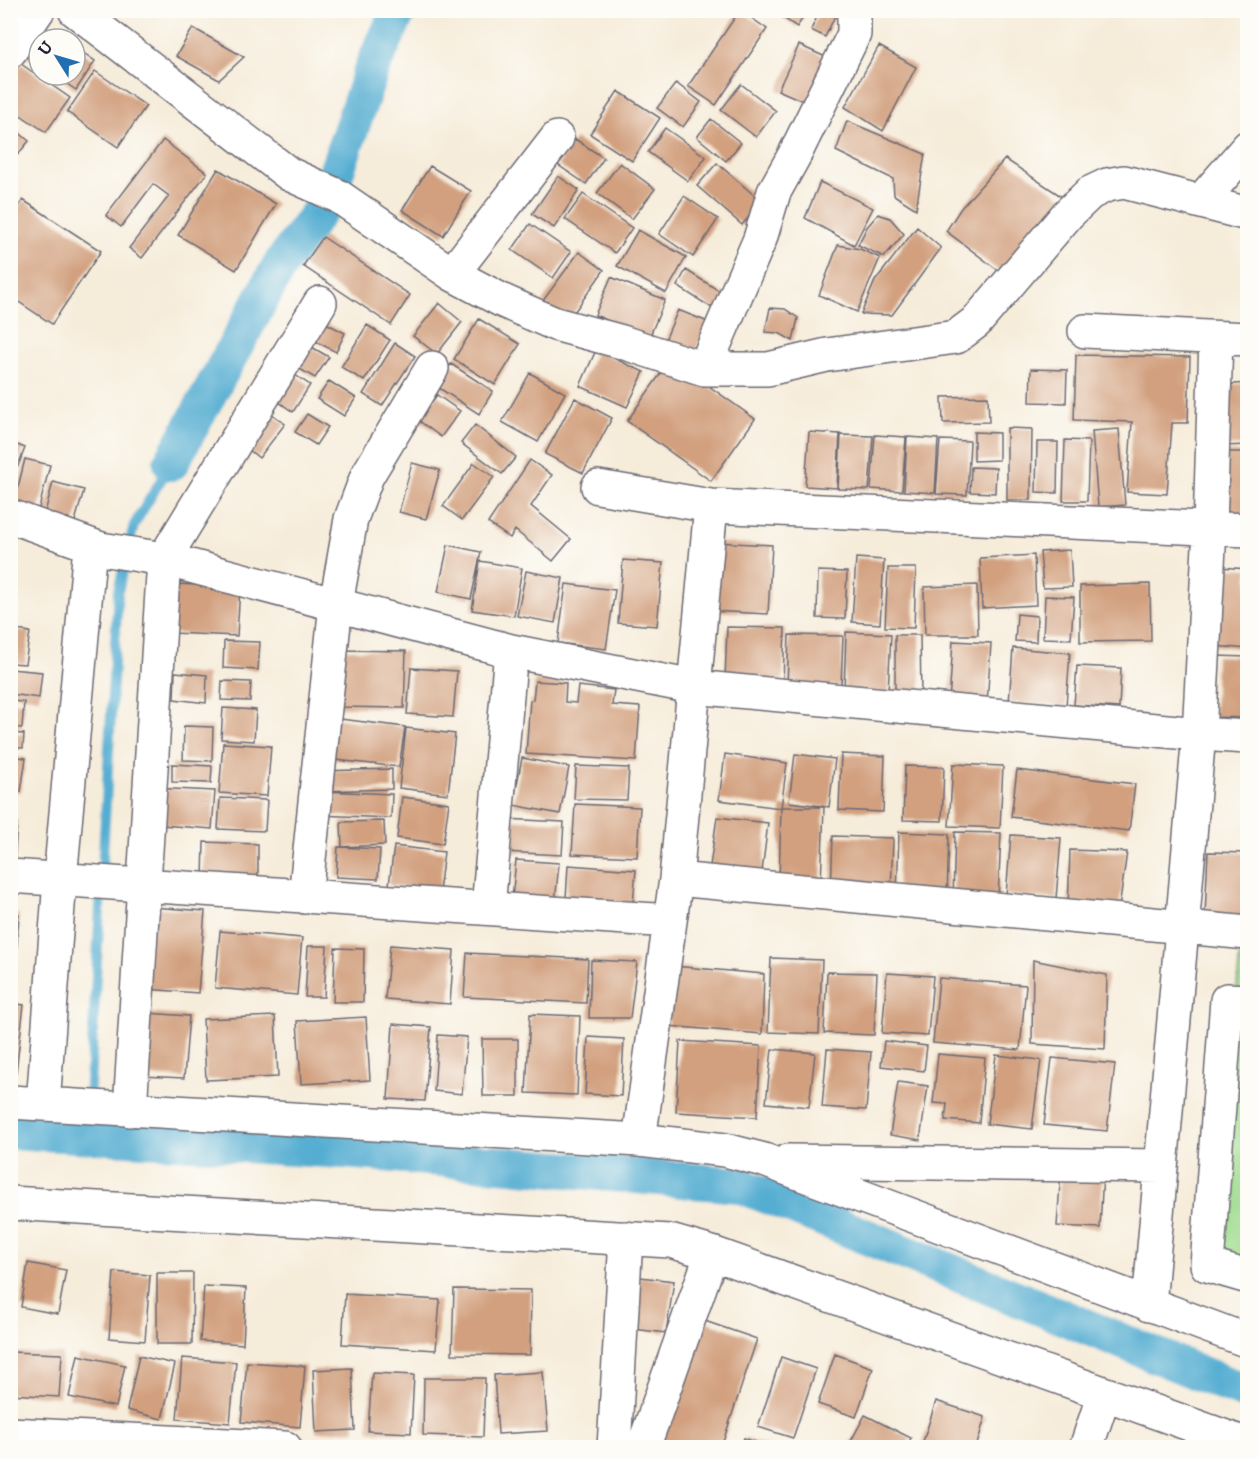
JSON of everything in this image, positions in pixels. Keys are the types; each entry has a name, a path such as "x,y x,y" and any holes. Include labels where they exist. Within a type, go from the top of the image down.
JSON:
{"street":[{"path":"10,51 38,10"},
{"path":"75,10 289,174 338,196 452,274 503,301 555,324 622,342 704,369 768,369 827,355 956,337 976,322 1068,214 1090,193 1107,184 1124,182 1248,214"},
{"path":"704,369 760,239 774,192 854,34 854,10"},
{"path":"452,274 557,138"},
{"path":"1201,201 1248,147"},
{"path":"125,1110 157,558 320,303"},
{"path":"1085,331 1248,339"},
{"path":"1149,1305 1199,734 1210,528 1216,338"},
{"path":"305,897 336,604 351,519 367,476 432,368"},
{"path":"598,487 711,506 1248,530"},
{"path":"639,1140 676,879 711,506"},
{"path":"10,516 96,547 157,558 511,651 693,687 1248,737"},
{"path":"46,1104 96,547"},
{"path":"488,908 511,651"},
{"path":"10,876 670,921"},
{"path":"676,879 1248,933"},
{"path":"1248,1001 1227,1000 1207,1265 1248,1277"},
{"path":"10,1102 639,1140 725,1150 764,1161 1248,1341"},
{"path":"764,1161 1161,1166"},
{"path":"10,1203 670,1241 712,1253 1248,1445"},
{"path":"614,1448 626,1238"},
{"path":"643,1448 712,1253"},
{"path":"1086,1448 1104,1394"},
{"path":"10,1434 77,1442 285,1448"}],"green space":[{"path":"1240,953 1248,954 1247,1289 1211,1279"}],"building":[{"path":"740,10 767,29 716,105 688,86"},
{"path":"771,10 808,10 797,27"},
{"path":"820,10 838,10 825,37 811,30"},
{"path":"38,22 45,27 35,27"},
{"path":"193,28 244,57 219,80 176,56"},
{"path":"27,38 27,57 18,51"},
{"path":"799,45 830,59 810,104 778,90"},
{"path":"879,46 916,67 883,131 845,107"},
{"path":"87,55 95,61 87,73"},
{"path":"11,57 27,68 27,87 54,87 70,98 46,132 10,108"},
{"path":"95,71 146,106 118,147 67,112 84,87 87,87 87,83"},
{"path":"676,83 701,102 683,127 657,108"},
{"path":"741,84 776,111 756,137 721,110"},
{"path":"618,91 660,118 632,161 590,134"},
{"path":"711,119 741,143 726,161 697,137"},
{"path":"847,121 925,154 916,209 894,195 893,179 836,151"},
{"path":"10,125 29,141 10,164"},
{"path":"665,128 706,157 688,181 648,152"},
{"path":"575,139 604,158 586,184 558,165"},
{"path":"163,140 207,173 142,258 129,248 169,196 153,184 121,227 106,215"},
{"path":"1005,159 1067,200 1007,277 946,231 961,208"},
{"path":"620,163 655,189 632,219 597,193"},
{"path":"717,163 762,202 742,225 697,186"},
{"path":"430,166 471,191 443,236 402,210"},
{"path":"218,169 276,204 236,270 178,235"},
{"path":"558,176 579,190 554,228 532,214"},
{"path":"820,182 873,208 854,245 805,218"},
{"path":"583,194 632,228 615,253 565,219"},
{"path":"684,196 718,219 693,257 659,234"},
{"path":"23,200 101,251 52,324 10,296 10,219"},
{"path":"878,214 890,218 904,234 884,257 858,245 867,227"},
{"path":"530,224 571,252 553,278 512,250"},
{"path":"917,227 941,248 892,315 861,314 875,281"},
{"path":"638,230 686,257 666,293 617,266"},
{"path":"323,237 410,295 391,325 303,266"},
{"path":"838,245 860,249 880,258 857,312 819,295"},
{"path":"579,252 604,270 568,321 542,302"},
{"path":"686,270 729,297 720,313 677,286"},
{"path":"611,277 665,300 649,338 595,315"},
{"path":"439,303 462,322 437,354 413,336"},
{"path":"770,308 785,309 798,318 793,341 779,333 765,332"},
{"path":"678,310 708,322 695,352 665,340"},
{"path":"479,319 520,344 495,385 454,359"},
{"path":"324,322 345,333 336,352 315,341"},
{"path":"367,325 390,340 364,381 341,367"},
{"path":"395,343 415,356 382,406 363,394"},
{"path":"310,346 329,357 315,378 298,368"},
{"path":"596,350 644,372 627,407 580,386"},
{"path":"1076,355 1190,357 1188,423 1172,423 1167,494 1127,492 1132,422 1074,420"},
{"path":"671,359 755,419 711,481 627,421"},
{"path":"451,364 493,391 479,414 436,386"},
{"path":"1031,369 1067,370 1066,403 1030,402"},
{"path":"292,373 310,385 293,412 275,399"},
{"path":"530,373 565,393 538,442 502,422"},
{"path":"329,381 356,398 344,416 317,399"},
{"path":"1248,383 1248,445 1223,446 1221,385"},
{"path":"437,395 460,411 441,437 418,420"},
{"path":"988,396 989,422 943,423 942,397"},
{"path":"575,398 612,418 583,473 545,454"},
{"path":"263,407 285,424 259,458 238,441"},
{"path":"307,414 328,427 316,445 295,432"},
{"path":"475,425 516,457 502,474 461,443"},
{"path":"1007,428 1032,429 1031,500 1007,500"},
{"path":"1119,429 1125,505 1098,507 1092,431"},
{"path":"809,432 840,434 837,488 805,486"},
{"path":"974,432 999,433 999,460 974,461"},
{"path":"841,435 873,436 869,490 838,489"},
{"path":"875,435 906,437 902,491 871,489"},
{"path":"907,437 938,439 935,493 904,491"},
{"path":"940,440 970,441 967,495 936,494"},
{"path":"1065,440 1089,441 1087,501 1063,501"},
{"path":"10,442 25,448 18,466 10,463"},
{"path":"1037,442 1058,442 1057,493 1036,492"},
{"path":"1225,452 1248,452 1248,519 1224,519"},
{"path":"25,459 50,465 36,520 11,515"},
{"path":"530,460 552,475 531,506 571,539 553,561 515,530 510,538 488,523"},
{"path":"412,463 440,470 426,519 399,512"},
{"path":"474,463 494,477 462,520 443,506"},
{"path":"971,467 996,468 995,493 970,492"},
{"path":"53,482 84,490 73,528 43,520"},
{"path":"714,542 772,545 768,614 710,611"},
{"path":"448,545 481,552 471,599 438,592"},
{"path":"1070,550 1072,587 1043,588 1040,552"},
{"path":"1034,555 1036,605 982,608 980,558"},
{"path":"856,558 884,560 880,624 852,622"},
{"path":"623,560 663,563 657,626 618,623"},
{"path":"480,561 522,568 514,616 472,610"},
{"path":"1220,567 1248,569 1248,649 1214,646"},
{"path":"888,568 916,568 914,628 885,627"},
{"path":"526,571 563,578 555,623 517,616"},
{"path":"818,571 847,572 845,619 817,618"},
{"path":"175,584 240,587 237,636 172,633"},
{"path":"566,584 615,590 606,649 558,643"},
{"path":"1150,584 1151,641 1080,642 1080,586"},
{"path":"977,585 978,635 925,635 924,587"},
{"path":"1045,596 1074,597 1071,639 1043,638"},
{"path":"1017,614 1037,616 1036,642 1015,641"},
{"path":"727,627 785,628 783,681 725,680"},
{"path":"10,629 30,632 25,664 10,663"},
{"path":"846,632 891,634 888,693 844,692"},
{"path":"789,635 843,636 841,686 787,685"},
{"path":"895,635 920,635 921,696 895,696"},
{"path":"224,641 260,642 258,670 223,668"},
{"path":"953,641 991,643 987,705 949,703"},
{"path":"1013,648 1070,653 1066,706 1009,703"},
{"path":"338,650 406,651 404,708 336,707"},
{"path":"1216,656 1248,657 1248,718 1214,717"},
{"path":"1077,666 1121,668 1119,708 1074,705"},
{"path":"411,668 457,671 453,717 407,714"},
{"path":"10,669 42,672 39,698 10,694"},
{"path":"175,672 207,675 206,703 174,699"},
{"path":"222,681 251,682 250,701 221,700"},
{"path":"535,681 566,683 565,702 576,703 578,686 614,690 612,705 640,707 636,761 526,754 530,700 533,700"},
{"path":"10,701 24,702 22,728 10,727"},
{"path":"223,708 256,710 254,741 221,739"},
{"path":"332,718 405,727 399,767 327,759"},
{"path":"184,726 213,727 212,761 183,760"},
{"path":"406,728 455,734 448,794 399,788"},
{"path":"10,733 24,734 23,748 10,747"},
{"path":"223,743 271,746 267,796 219,793"},
{"path":"725,754 787,763 781,808 719,800"},
{"path":"795,754 835,759 829,807 789,802"},
{"path":"841,754 885,756 883,812 839,810"},
{"path":"10,756 26,758 21,792 10,791"},
{"path":"522,758 569,767 560,814 513,805"},
{"path":"172,764 212,766 211,783 172,782"},
{"path":"953,764 1003,766 1000,828 949,826"},
{"path":"576,766 629,768 627,800 574,799"},
{"path":"905,766 944,767 942,821 903,820"},
{"path":"392,769 392,789 322,791 392,794 391,818 318,815 320,771"},
{"path":"1017,770 1135,784 1129,831 1011,817"},
{"path":"152,788 215,791 212,829 149,824"},
{"path":"402,797 449,803 443,844 397,838"},
{"path":"220,798 267,800 265,831 218,829"},
{"path":"575,804 640,807 637,857 572,854"},
{"path":"781,807 824,807 821,884 779,883"},
{"path":"717,817 768,823 762,872 710,866"},
{"path":"505,819 564,822 562,855 503,852"},
{"path":"10,820 17,821 14,869 10,868"},
{"path":"384,821 385,845 342,847 341,822"},
{"path":"899,832 949,834 947,898 897,897"},
{"path":"955,832 1001,833 998,901 953,900"},
{"path":"1011,835 1061,838 1056,899 1006,895"},
{"path":"833,836 893,838 891,892 831,891"},
{"path":"204,842 258,844 258,879 203,878"},
{"path":"394,846 444,852 439,892 389,885"},
{"path":"338,847 380,849 378,879 336,877"},
{"path":"1070,850 1127,852 1118,915 1068,909"},
{"path":"1208,852 1248,853 1248,917 1205,915"},
{"path":"516,860 559,863 555,903 512,899"},
{"path":"568,865 636,870 633,904 566,899"},
{"path":"152,907 205,911 198,993 146,989"},
{"path":"10,913 19,914 15,980 10,980"},
{"path":"220,931 302,938 297,995 215,988"},
{"path":"390,945 454,950 450,1004 385,999"},
{"path":"308,946 327,946 324,997 305,997"},
{"path":"335,948 364,949 363,1002 333,1002"},
{"path":"467,953 588,959 586,1003 464,997"},
{"path":"771,958 822,960 819,1034 768,1032"},
{"path":"591,960 637,962 630,1018 589,1018"},
{"path":"1033,960 1107,975 1105,1049 1032,1044"},
{"path":"672,966 764,974 762,1034 668,1026"},
{"path":"827,972 877,973 874,1035 824,1033"},
{"path":"887,973 933,976 928,1036 882,1033"},
{"path":"939,978 1026,985 1020,1050 933,1043"},
{"path":"10,1003 24,1005 16,1072 10,1071"},
{"path":"147,1013 189,1016 184,1078 142,1076"},
{"path":"530,1014 580,1016 577,1095 526,1093"},
{"path":"275,1016 278,1077 206,1080 203,1019"},
{"path":"366,1017 370,1080 301,1084 297,1021"},
{"path":"393,1024 431,1027 425,1101 388,1099"},
{"path":"438,1035 467,1037 462,1094 434,1091"},
{"path":"588,1037 624,1039 621,1096 585,1094"},
{"path":"482,1039 518,1039 518,1096 483,1096"},
{"path":"680,1041 761,1046 757,1117 676,1112"},
{"path":"884,1041 927,1046 924,1071 881,1066"},
{"path":"772,1049 815,1053 809,1107 766,1103"},
{"path":"827,1049 871,1052 866,1110 822,1107"},
{"path":"938,1054 985,1058 979,1123 945,1120 947,1104 933,1103"},
{"path":"996,1055 1041,1060 1032,1129 987,1124"},
{"path":"1052,1058 1115,1064 1107,1131 1044,1125"},
{"path":"898,1082 928,1086 920,1140 890,1135"},
{"path":"1061,1170 1103,1172 1100,1228 1057,1226"},
{"path":"28,1263 66,1270 58,1314 21,1307"},
{"path":"114,1272 150,1275 145,1341 109,1338"},
{"path":"157,1273 193,1273 192,1344 157,1344"},
{"path":"640,1277 674,1281 666,1333 633,1329"},
{"path":"204,1286 246,1288 243,1344 200,1341"},
{"path":"454,1289 531,1290 530,1355 452,1354"},
{"path":"345,1294 440,1300 436,1350 342,1344"},
{"path":"699,1319 757,1339 721,1448 655,1448"},
{"path":"10,1352 62,1354 59,1397 10,1394"},
{"path":"835,1354 873,1368 856,1417 818,1404"},
{"path":"78,1355 125,1365 116,1407 69,1397"},
{"path":"139,1356 175,1364 162,1419 127,1410"},
{"path":"781,1357 816,1369 793,1438 758,1427"},
{"path":"182,1358 236,1362 230,1423 177,1419"},
{"path":"247,1362 305,1366 300,1427 241,1422"},
{"path":"352,1368 355,1430 316,1432 313,1370"},
{"path":"543,1372 548,1431 498,1434 494,1375"},
{"path":"372,1373 414,1375 411,1433 368,1431"},
{"path":"424,1378 485,1378 483,1437 423,1435"},
{"path":"936,1401 985,1417 976,1448 921,1448"},
{"path":"865,1415 911,1438 906,1448 859,1448 850,1443"},
{"path":"744,1438 770,1447 770,1448 740,1448"}],"waterway":[{"path":"171,463 280,265 326,202 372,68 399,10"},
{"path":"87,1136 118,591 134,525 171,463"},
{"path":"10,1131 360,1152 740,1185 1248,1393"}]}
